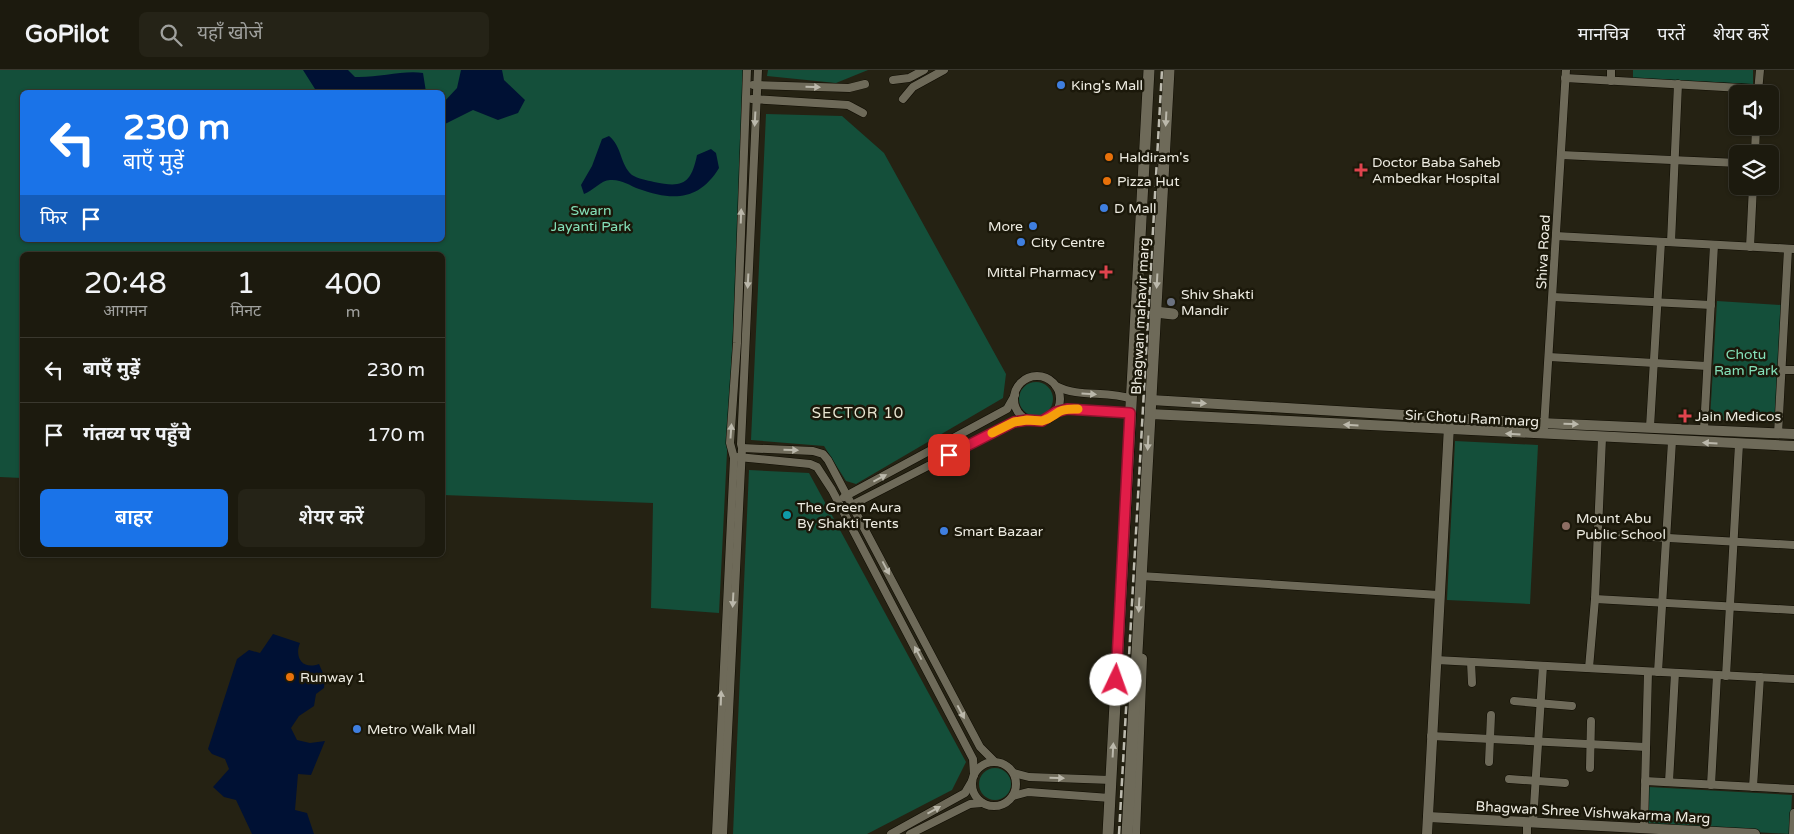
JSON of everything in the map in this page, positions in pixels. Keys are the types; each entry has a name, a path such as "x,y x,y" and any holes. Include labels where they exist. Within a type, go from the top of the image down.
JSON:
{"main road":[{"name":"Bhagwan mahavir marg","path":"1108,834 1149,70"},
{"name":"Bhagwan mahavir marg","path":"1127,834 1155,312 1168,174 1169,70"},
{"path":"1155,312 1173,314"},
{"path":"1116,680 1135,680"}],"street":[{"path":"716,834 734,458 730,443 747,70"},
{"path":"723,834 758,70"},
{"path":"893,80 909,78 924,70"},
{"path":"903,98 913,87 944,70"},
{"path":"1611,70 1611,81"},
{"path":"1759,85 1760,70"},
{"path":"1565,74 1611,81 1729,88"},
{"name":"Shiva Road","path":"1544,435 1565,74"},
{"path":"746,85 849,88 865,84"},
{"path":"1671,242 1678,84"},
{"path":"746,98 848,105 863,112"},
{"path":"1560,155 1729,163"},
{"path":"1750,247 1753,195"},
{"path":"1556,236 1791,249 1785,310 1778,434"},
{"path":"1650,427 1660,242"},
{"path":"1704,429 1714,245"},
{"path":"1553,297 1710,305"},
{"path":"1785,310 1794,310"},
{"path":"1549,357 1707,366"},
{"path":"1782,370 1794,370"},
{"path":"837,501 1007,409 1020,383 1031,377 1045,378 1067,392 1119,396 1132,399"},
{"path":"1056,386 1060,399 1056,412"},
{"path":"1014,396 1016,408 1027,420"},
{"name":"Sir Chotu Ram marg","path":"1151,400 1544,423 1794,434"},
{"path":"842,510 1014,422 1027,420 1042,421 1056,412 1067,409 1130,413"},
{"name":"Sir Chotu Ram marg","path":"1150,414 1602,438 1794,446"},
{"path":"1427,834 1450,418"},
{"path":"1588,668 1595,599 1602,438"},
{"path":"1658,672 1672,441"},
{"path":"1711,784 1721,676 1730,606 1739,444"},
{"path":"742,448 812,451 823,454 848,495 980,747 994,761 1006,764 1014,773 1017,782 1014,796"},
{"path":"732,450 740,458 810,464 817,467 842,510 973,759 973,790 982,803"},
{"path":"1597,534 1794,545"},
{"path":"1141,576 1439,595"},
{"path":"1595,599 1794,610"},
{"path":"1136,834 1143,658 1137,656"},
{"path":"1436,660 1721,676 1794,678"},
{"path":"1472,662 1472,683"},
{"path":"1527,834 1535,781 1542,666"},
{"path":"1644,828 1648,672"},
{"path":"1669,782 1675,673"},
{"path":"1754,787 1760,677"},
{"path":"1514,701 1572,706"},
{"path":"1489,762 1491,714"},
{"path":"1590,768 1591,721"},
{"path":"1431,736 1646,747"},
{"path":"891,834 965,793 982,765 994,761"},
{"path":"1014,773 1029,777 1111,780"},
{"path":"1509,779 1565,783"},
{"path":"1645,781 1794,789"},
{"path":"910,834 970,804 982,803 998,806 1008,802 1014,796 1028,792 1110,798"},
{"path":"1792,834 1794,813"},
{"name":"Bhagwan Shree Vishwakarma Marg","path":"1428,817 1530,822 1622,830 1644,828 1756,834"}],"green space":[{"name":"Swarn Jayanti Park","path":"0,70 746,70 719,613 651,608 653,503 445,495 445,252 20,252 20,478 0,477"},
{"path":"768,70 868,70 836,83 767,76"},
{"path":"1633,70 1753,70 1753,84 1633,78"},
{"path":"766,114 842,116 884,153 1006,374 1003,398 856,484 846,481 824,446 751,440"},
{"name":"Chotu Ram Park","path":"1717,301 1782,305 1776,423 1710,419"},
{"path":"1036,382 1043,383 1048,387 1052,392 1052,406 1048,411 1043,415 1036,416 1029,415 1024,411 1020,406 1019,399 1020,392 1024,387 1029,383"},
{"path":"1455,441 1538,445 1530,604 1447,600"},
{"path":"749,470 809,473 966,762 952,790 867,834 733,834"},
{"path":"995,768 1001,769 1006,773 1010,778 1010,790 1006,795 1001,799 995,800 989,799 984,795 980,790 979,784 980,778 984,773 989,769"},
{"path":"1649,787 1792,795 1790,834 1647,826"}],"water":[{"path":"303,70 348,70 355,77 407,72 423,73 426,90 319,90 315,89"},
{"path":"461,70 502,70 504,80 525,100 518,113 498,120 473,110 445,124 445,101 457,88"},
{"path":"609,136 616,145 628,171 640,178 664,184 684,182 692,172 697,155 711,149 716,153 719,168 703,187 684,195 674,196 651,193 614,180 607,180 584,194 581,185 592,166 602,139"},
{"path":"273,634 300,643 298,653 301,661 308,665 319,664 325,678 324,688 316,694 314,706 299,716 291,728 297,740 310,743 325,741 311,775 298,774 295,810 307,813 314,834 252,834 236,800 224,797 213,787 229,769 225,759 212,754 208,749 237,659 249,650 260,653"}],"railway":[{"path":"1119,834 1162,70"}],"slow traffic":[{"path":"992,433 1014,422 1027,420 1038,422 1050,418 1056,412 1078,409"}],"place":[{"name":"King's Mall","path":"1061,85"},
{"name":"Haldiram's","path":"1109,157"},
{"name":"Doctor Baba Saheb Ambedkar Hospital","path":"1361,170"},
{"name":"Pizza Hut","path":"1107,181"},
{"name":"D Mall","path":"1104,208"},
{"name":"More","path":"1033,226"},
{"name":"City Centre","path":"1021,242"},
{"name":"Mittal Pharmacy","path":"1106,272"},
{"name":"Shiv Shakti Mandir","path":"1171,302"},
{"name":"Jain Medicos","path":"1685,416"},
{"name":"The Green Aura By Shakti Tents","path":"787,515"},
{"name":"Mount Abu Public School","path":"1566,526"},
{"name":"Smart Bazaar","path":"944,531"},
{"name":"Runway 1","path":"290,677"},
{"name":"Metro Walk Mall","path":"357,729"}],"district":[{"name":"SECTOR 10","path":"858,413"}],"route":[{"path":"949,455 1014,422 1027,420 1038,422 1050,418 1056,412 1067,409 1130,413 1116,680"}]}
